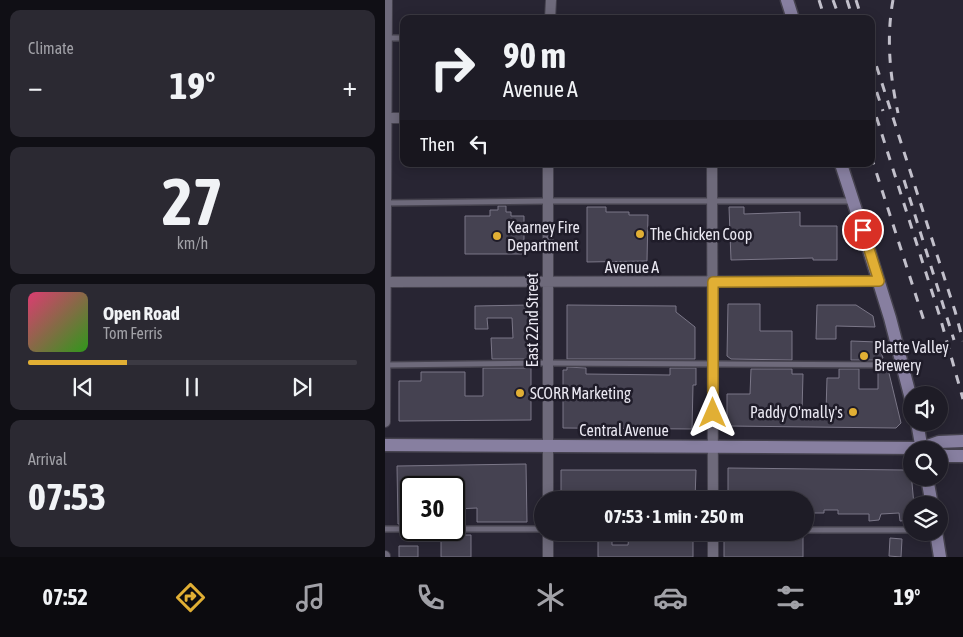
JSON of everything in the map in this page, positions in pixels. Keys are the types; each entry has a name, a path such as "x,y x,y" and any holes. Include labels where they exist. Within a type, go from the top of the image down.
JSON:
{"street":[{"path":"385,422 387,0"},
{"path":"550,15 551,0"},
{"path":"787,0 792,15"},
{"path":"385,118 400,118"},
{"name":"East 22nd Street","path":"548,167 548,491"},
{"path":"712,167 713,491"},
{"path":"842,167 879,281 908,386"},
{"name":"Avenue A","path":"386,282 879,281"},
{"name":"Central Avenue","path":"948,442 963,441"},
{"name":"Central Avenue","path":"385,445 903,449"},
{"path":"948,456 963,456"},
{"path":"548,541 548,557"},
{"path":"713,541 713,557"},
{"path":"937,541 940,557"}],"lane":[{"path":"386,38 400,38"},
{"path":"385,203 548,200 854,202"},
{"path":"385,365 547,363 903,365"},
{"path":"385,528 400,529"},
{"path":"465,529 534,529"},
{"path":"814,530 903,530"}],"building":[{"path":"498,206 506,206 506,212 511,212 511,216 524,216 524,254 465,254 465,216 490,216 490,210 498,210"},
{"path":"587,207 606,207 606,212 629,212 629,215 648,215 647,261 587,262"},
{"path":"729,207 744,207 744,214 800,212 800,226 837,226 837,260 813,260 813,258 731,260"},
{"path":"728,304 760,304 760,331 792,331 792,360 731,359 727,356"},
{"path":"529,305 530,359 492,359 491,338 513,338 512,318 487,318 488,329 475,329 475,306"},
{"path":"567,305 676,306 676,312 695,327 695,359 567,359"},
{"path":"817,305 856,305 873,316 875,327 836,326 836,339 816,339"},
{"path":"851,341 877,342 883,358 880,360 851,360"},
{"path":"567,367 586,368 586,374 670,375 670,368 696,368 696,385 693,385 692,429 563,428 563,370 567,370"},
{"path":"483,368 531,368 531,420 399,421 399,381 421,381 421,372 465,372 465,396 483,396"},
{"path":"751,369 792,369 792,374 803,374 802,411 826,411 827,378 839,378 839,369 859,369 859,389 878,389 878,369 888,369 901,423 896,428 727,426 727,394 750,394"},
{"path":"526,464 527,522 477,522 477,508 465,509 465,476 400,476 400,524 398,524 397,466"},
{"path":"728,468 903,470 903,486 912,486 913,496 903,496 903,521 900,521 899,513 881,514 879,520 869,521 869,514 838,514 838,510 824,510 824,513 814,513 814,491 728,491"},
{"path":"561,470 696,470 695,491 561,491"},
{"path":"465,535 471,535 471,557 441,557 441,541 465,541"},
{"path":"890,538 902,539 901,557 889,556"},
{"path":"598,541 612,541 612,545 628,545 628,541 693,541 693,557 598,557"},
{"path":"724,541 803,541 803,557 724,557"},
{"path":"399,546 418,546 418,557 399,557"}],"railway":[{"path":"819,0 824,15"},
{"path":"833,0 839,15"},
{"path":"847,0 852,15"},
{"path":"856,0 861,15"},
{"path":"893,0 889,43 898,113"},
{"path":"875,61 963,341"},
{"path":"875,87 883,111"},
{"path":"875,113 940,317 963,399"},
{"path":"875,167 926,327"},
{"path":"904,180 954,340"}],"place":[{"name":"The Chicken Coop","path":"640,234"},
{"name":"Kearney Fire Department","path":"497,236"},
{"name":"Platte Valley Brewery","path":"864,356"},
{"name":"SCORR Marketing","path":"520,393"},
{"name":"Paddy O'mally's","path":"853,412"}],"route":[{"path":"713,413 713,282 879,281 863,230"}]}
